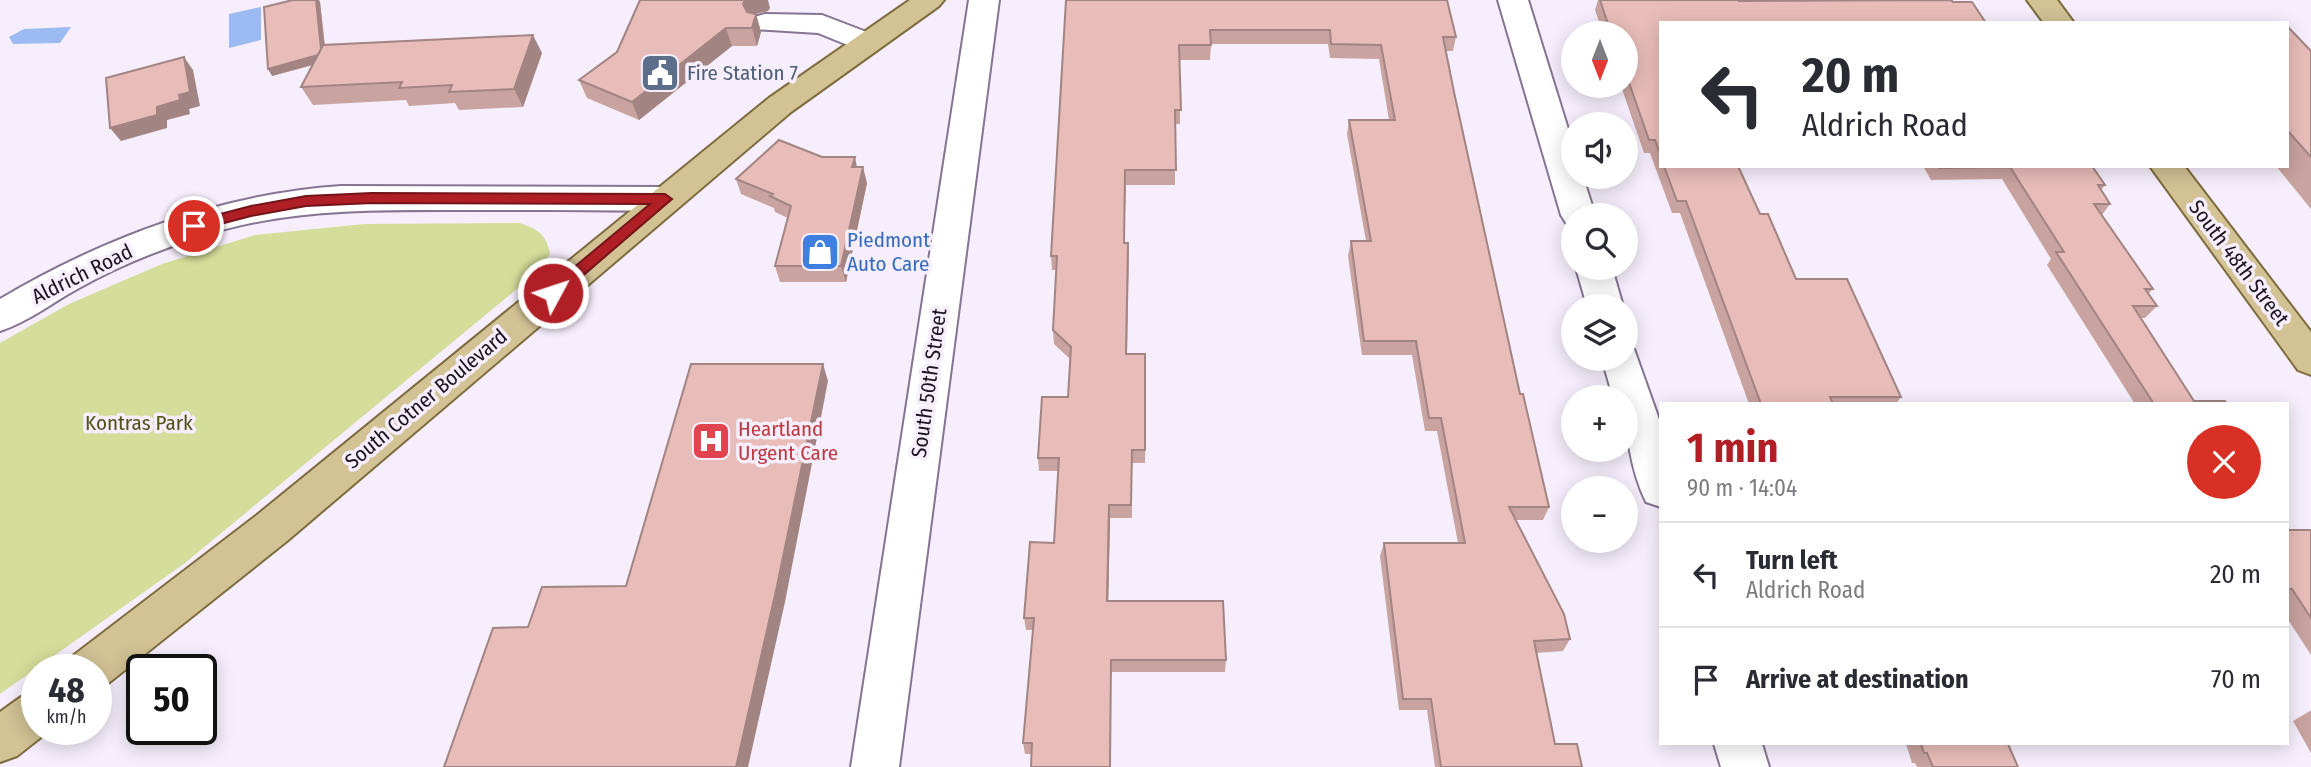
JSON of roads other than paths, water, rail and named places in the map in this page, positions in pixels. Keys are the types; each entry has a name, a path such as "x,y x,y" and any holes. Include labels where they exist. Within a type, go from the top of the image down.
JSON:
{"main road":[{"name":"South Cotner Boulevard","path":"111,654 272,528 780,105 929,0"},
{"path":"2042,0 2058,21"},
{"name":"South 48th Street","path":"2167,168 2311,360"},
{"path":"0,740 21,724"}],"street":[{"name":"South 50th Street","path":"875,767 984,0"},
{"path":"1513,0 1574,203"},
{"path":"765,23 822,24 866,42"},
{"name":"Aldrich Road","path":"0,317 32,297 122,252 194,226 251,211 306,201 372,198 665,199"},
{"path":"1625,371 1659,483"},
{"path":"1738,745 1745,767"}],"water":[{"path":"261,7 261,40 229,48 229,14"},
{"path":"71,27 60,43 13,44 9,37 24,29"}],"place":[{"name":"Fire Station 7","path":"660,73"},
{"name":"Piedmont Auto Care","path":"820,252"},
{"name":"Heartland Urgent Care","path":"711,441"}],"park label":[{"name":"Kontras Park","path":"139,423"}]}
